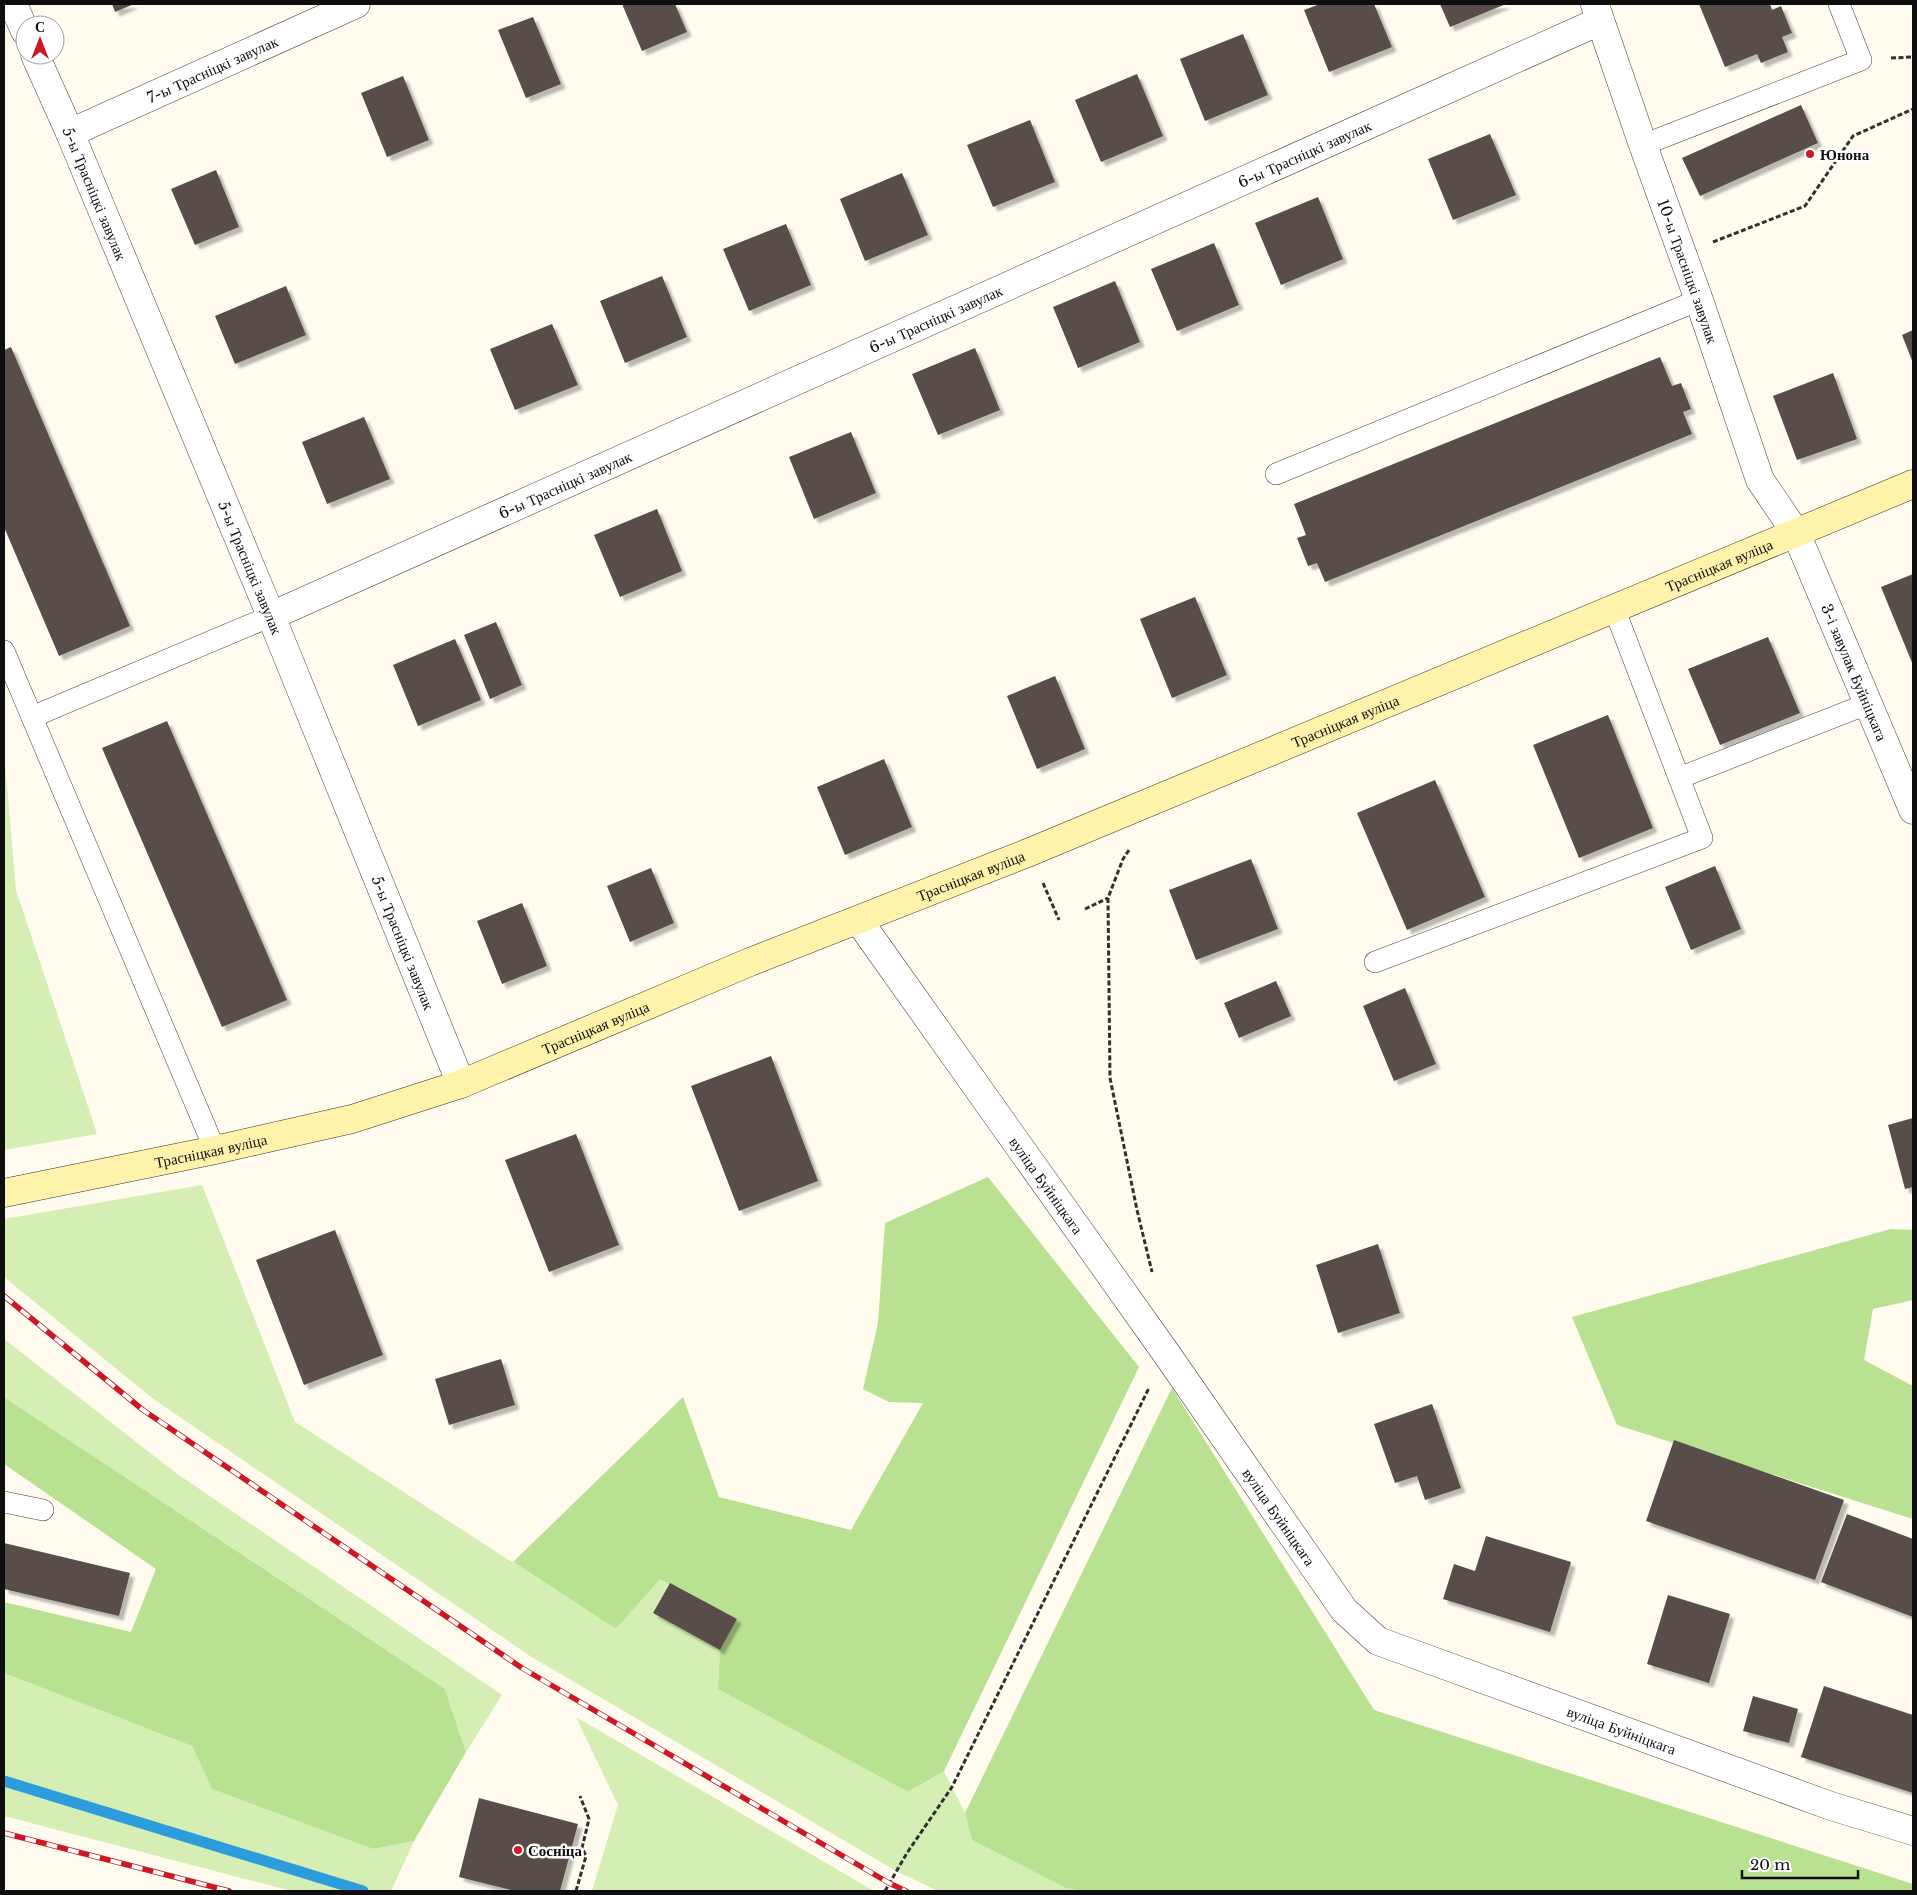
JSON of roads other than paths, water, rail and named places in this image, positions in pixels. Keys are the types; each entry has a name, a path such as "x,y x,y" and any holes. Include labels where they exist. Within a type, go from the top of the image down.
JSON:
{"street":[{"name":"7-ы Трасніцкі завулак","path":"70,133 356,4"},
{"name":"10-ы Трасніцкі завулак","path":"1597,13 1699,300 1760,480 1796,533"},
{"name":"6-ы Трасніцкі завулак","path":"271,616 1597,13"},
{"name":"5-ы Трасніцкі завулак","path":"40,65 271,616 461,1084"},
{"name":"Трасніцкая вуліца","path":"4,1193 216,1150 352,1119 461,1084 750,962 1030,852 1913,484"},
{"name":"3-і завулак Буйніцкага","path":"1796,533 1913,810"},
{"name":"вуліца Буйніцкага","path":"858,921 1166,1353 1344,1610 1378,1641 1831,1806 1913,1831"}],"lane":[{"path":"1643,144 1861,60 1839,4"},
{"path":"1276,474 1699,300"},
{"path":"1375,962 1702,838 1614,608"},
{"path":"32,717 271,616"},
{"path":"4,651 216,1150"},
{"path":"1679,778 1867,704"},
{"path":"4,1502 44,1510"}],"waterway":[{"path":"4,1781 363,1891"}],"railway":[{"path":"4,1296 143,1410 522,1668 889,1883 906,1891"},
{"path":"4,1833 229,1891"}],"place":[{"name":"Юнона","path":"1810,154"},
{"name":"Сосніца","path":"518,1850"}]}
